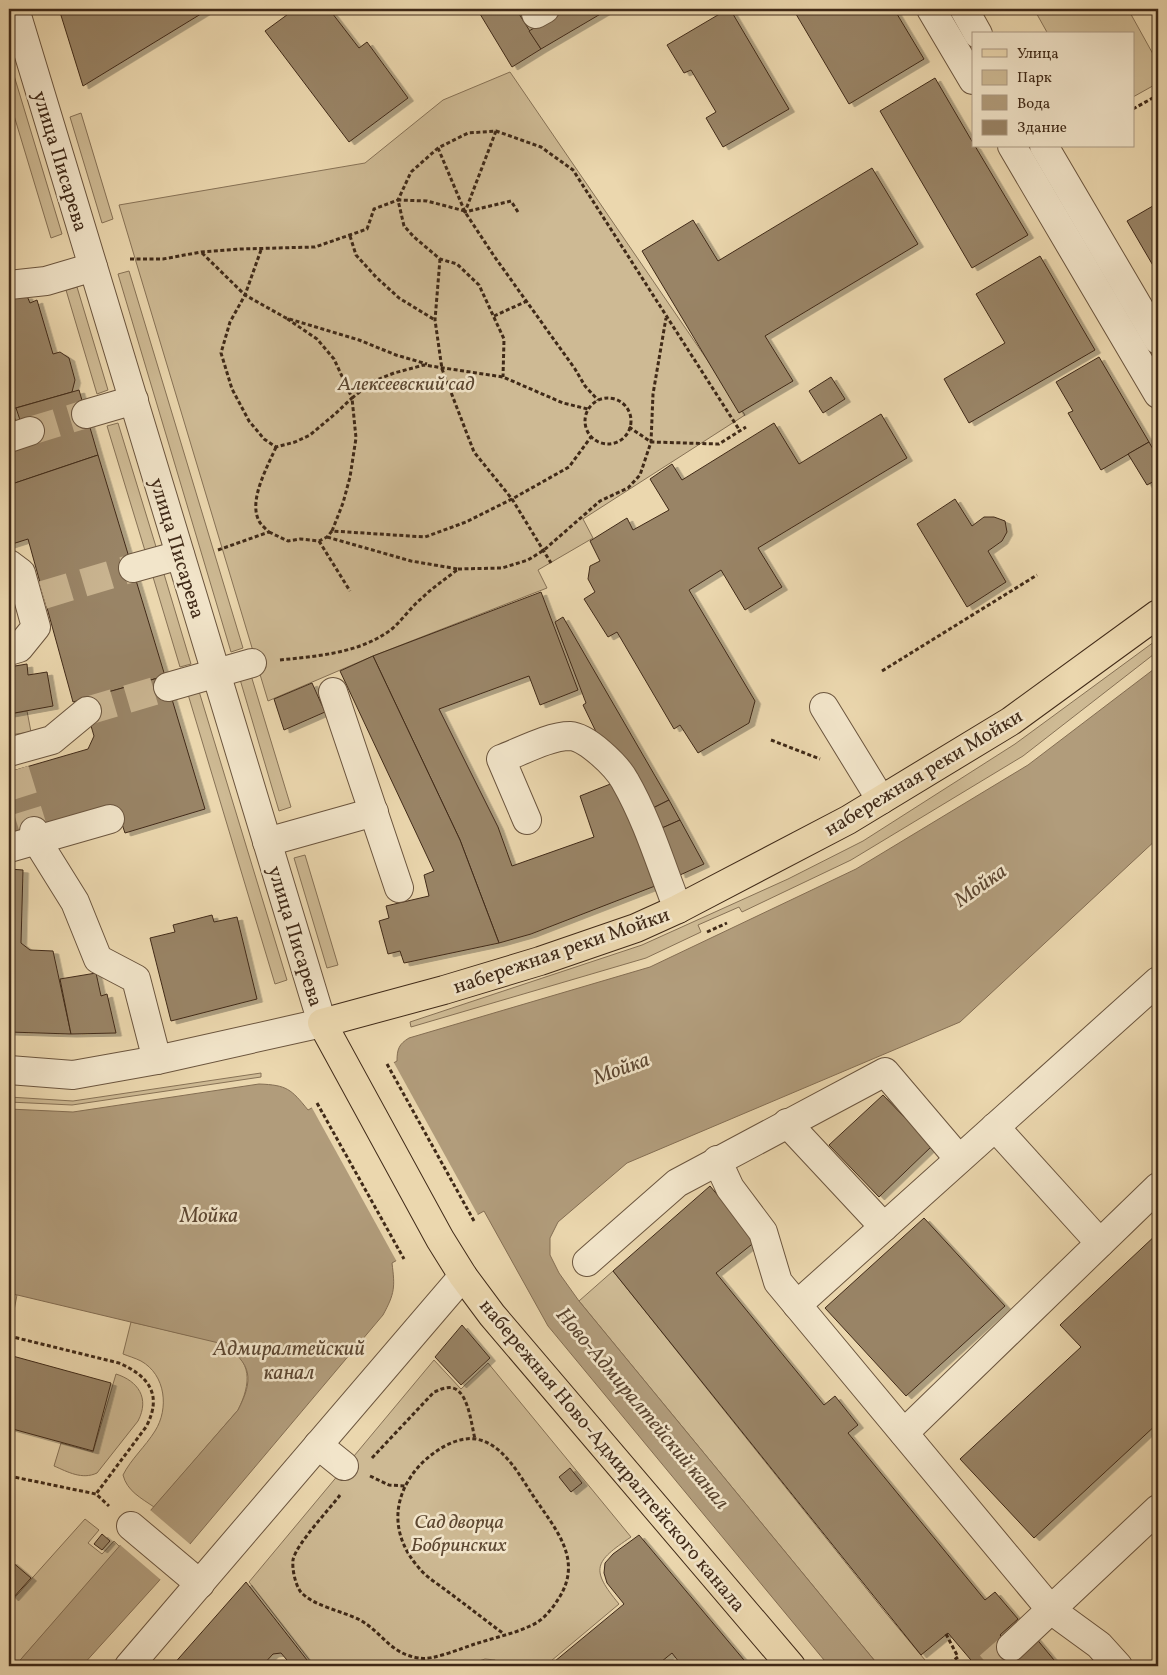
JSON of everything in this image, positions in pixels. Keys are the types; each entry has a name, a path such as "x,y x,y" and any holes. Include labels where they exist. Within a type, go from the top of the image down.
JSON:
{"main road":[{"name":"набережная реки Мойки","path":"322,1023 444,990 540,961 636,928 678,909 848,820 1011,721 1158,614"},
{"name":"улица Писарева","path":"322,1023 440,1239"},
{"name":"набережная Ново-Адмиралтейского канала","path":"440,1239 463,1276 492,1315 791,1666"}],"street":[{"path":"931,9 965,48 972,76"},
{"path":"964,9 977,32"},
{"name":"улица Писарева","path":"15,19 94,267 322,1023"},
{"path":"1013,148 1158,394"},
{"path":"1045,148 1158,340"},
{"path":"1060,226 1083,212"},
{"path":"9,285 46,281 94,267"},
{"path":"86,414 134,400"},
{"path":"133,568 180,555"},
{"path":"9,564 21,573 36,597 36,627 19,648 9,651"},
{"path":"168,686 264,662"},
{"path":"333,692 399,888"},
{"path":"824,706 880,800"},
{"path":"11,758 52,740 87,711"},
{"path":"527,820 500,759 554,738 571,736 586,741 624,779 640,812 678,909"},
{"path":"267,842 374,812"},
{"path":"9,848 35,836 110,819"},
{"path":"35,836 75,902 98,959 136,979 157,1060"},
{"path":"797,1305 1158,981"},
{"name":"набережная реки Мойки","path":"9,1070 73,1075 157,1060 322,1023"},
{"path":"587,1262 677,1182 885,1072 959,1160"},
{"path":"787,1123 884,1227"},
{"path":"995,1127 1100,1243"},
{"path":"717,1160 730,1188 763,1232 778,1282 1051,1610 1099,1645 1118,1666"},
{"path":"904,1433 1158,1187"},
{"path":"129,1666 463,1276"},
{"path":"318,1445 356,1474"},
{"path":"1011,1648 1158,1509"},
{"path":"131,1526 200,1584"}],"path":[{"path":"1134,107 1158,95"},
{"path":"465,212 496,131"},
{"path":"503,377 504,339 478,285 457,264 440,259 414,237 404,226 398,200 411,172 438,148 468,133 496,131 541,147 573,170 740,431"},
{"path":"438,148 465,212 585,386 598,400"},
{"path":"130,259 163,260 201,252 315,247 367,229 374,209 398,200 427,201 465,212 511,201 518,212"},
{"path":"350,236 356,255 376,277 399,298 435,320"},
{"path":"261,250 246,295 230,322 221,353 232,390 249,421 264,439 276,447 295,442 310,435 374,381 394,373 424,365 503,377 563,404 588,409"},
{"path":"201,252 246,295 286,318 317,339 334,359 352,398 356,438 347,486 332,531 327,537 319,540 300,539 288,541 269,532 259,520 255,504 260,486 276,447"},
{"path":"440,259 435,320 442,369 474,452 512,499 551,563"},
{"path":"494,316 527,301"},
{"path":"286,318 359,340 396,355 442,369"},
{"path":"327,537 411,561 458,569 502,568 528,560 544,550 600,501 628,488 640,475 651,442 653,394 666,318"},
{"path":"613,399 620,402 629,413 629,428 626,435 620,440 613,443 598,442 591,437 585,424 588,409 598,400 613,399"},
{"path":"629,428 651,442 719,444 746,427"},
{"path":"332,531 425,537 466,522 569,467 591,437"},
{"path":"218,550 269,532"},
{"path":"319,540 350,591"},
{"path":"264,662 342,651 369,642 392,628 422,598 458,569"},
{"path":"882,671 1037,575"},
{"path":"771,740 826,762"},
{"path":"707,932 727,923"},
{"path":"387,1064 474,1221"},
{"path":"317,1103 404,1259"},
{"path":"9,1338 14,1337 119,1364 132,1369 148,1383 152,1392 152,1416 146,1427 96,1494"},
{"path":"474,1439 466,1399 458,1390 447,1387 434,1392 356,1474 300,1546 293,1560 295,1578 300,1591 312,1601 361,1621 399,1653 421,1659 446,1654 532,1626 550,1611 564,1589 570,1567 563,1542 512,1464 492,1444 474,1439 453,1442 433,1452 418,1468 399,1501 397,1524 404,1547 420,1570 504,1634"},
{"path":"356,1474 389,1485 406,1486"},
{"path":"9,1476 96,1494 131,1526"},
{"path":"946,1634 958,1657 946,1666"}],"green space":[{"path":"1034,9 1128,9 1158,63 1158,83 1134,96 1134,32 1047,32"},
{"path":"9,59 62,234 51,238 9,99"},
{"name":"Алексеевский сад","path":"510,72 745,415 583,519 593,538 538,570 547,588 373,656 268,701 119,205 365,163 443,100"},
{"path":"81,113 113,219 102,223 70,117"},
{"path":"129,271 243,648 231,652 118,274"},
{"path":"77,287 108,390 97,394 66,290"},
{"path":"118,423 157,550 146,554 107,426"},
{"path":"164,574 191,664 180,667 153,577"},
{"path":"1158,639 1158,651 1023,756 851,860 742,912 739,907 698,925 701,932 646,958 411,1027 410,1022 642,945 788,879 863,841 1015,744"},
{"path":"250,672 291,807 279,811 239,676"},
{"path":"198,688 287,980 275,984 187,691"},
{"path":"27,711 31,732 9,735 9,714"},
{"path":"305,855 338,965 327,968 294,858"},
{"path":"261,1073 261,1077 72,1105 9,1102 9,1097 73,1101"},
{"path":"613,1271 930,1666 879,1666 579,1301"},
{"path":"9,1293 17,1295 11,1326 9,1326"},
{"path":"131,1322 220,1343 240,1358 245,1365 247,1373 245,1391 238,1410 154,1507 131,1490 123,1475 155,1431 162,1413 163,1403 163,1393 156,1375 141,1361 123,1354"},
{"name":"Сад дворца Бобринских","path":"434,1360 461,1389 488,1363 631,1537 609,1553 600,1567 603,1582 619,1604 545,1666 503,1666 495,1660 485,1659 469,1666 314,1666 249,1582"},
{"path":"116,1374 130,1381 140,1391 143,1405 138,1421 97,1473 86,1476 70,1473 54,1466 61,1443 93,1452"},
{"path":"85,1519 99,1530 88,1543 102,1554 114,1541 120,1547 15,1666 9,1666 9,1604"}],"water":[{"name":"Мойка","path":"1158,666 1158,838 960,1022 627,1163 558,1222 550,1238 550,1255 559,1273 579,1301 879,1666 829,1666 548,1326 484,1211 392,1263 393,1290 383,1315 158,1582 82,1666 15,1666 238,1410 248,1381 245,1365 233,1351 223,1344 9,1293 9,1109 73,1112 259,1084 282,1087 288,1090 308,1110 397,1061 399,1047 409,1038 650,967 856,869 1028,765"}],"pier":[{"path":"393,1061 479,1217 397,1262 311,1106"},
{"path":"149,1509 191,1545 161,1580 119,1544"}],"building":[{"path":"59,9 209,9 83,86"},
{"path":"295,9 329,9 359,48 367,42 408,98 349,142 265,31"},
{"path":"477,9 516,9 541,49 512,67"},
{"path":"566,9 609,9 541,49 529,31"},
{"path":"730,9 789,109 723,147 706,118 716,112 691,70 684,73 667,45"},
{"path":"793,9 894,9 924,59 849,104"},
{"path":"935,78 972,141 972,148 976,148 1028,235 972,268 880,111"},
{"path":"872,168 918,244 765,336 793,381 739,413 642,251 693,220 718,261"},
{"path":"1158,203 1158,274 1127,221"},
{"path":"1040,256 1095,350 969,423 944,379 1005,343 976,294"},
{"path":"9,296 27,296 30,303 37,300 53,354 60,352 69,358 75,380 72,392 12,409 16,423 9,425"},
{"path":"1099,357 1149,442 1101,470 1068,413 1073,411 1056,382"},
{"path":"831,377 845,399 823,413 809,391"},
{"path":"79,390 98,455 9,485 9,451 29,426 20,420 16,408"},
{"path":"881,414 907,458 758,548 782,587 745,610 721,570 689,590 755,701 749,723 698,753 680,725 674,729 617,632 608,637 584,599 595,592 588,579 590,566 600,561 590,541 627,518 633,530 669,510 650,479 672,464 682,480 774,423 799,464"},
{"path":"1149,442 1158,458 1158,479 1147,485 1128,454"},
{"path":"98,455 165,676 73,702 28,539 9,545 9,485"},
{"path":"955,499 972,526 984,517 994,517 1005,521 1007,532 1002,541 988,551 1006,582 967,607 917,524"},
{"path":"541,592 578,690 540,705 529,676 439,709 498,827 512,866 594,837 580,796 618,781 655,886 531,934 499,943 460,840 373,656"},
{"path":"563,617 669,800 653,808 600,740 583,705 586,703 555,622"},
{"path":"373,656 460,840 499,943 404,963 400,951 388,954 379,921 389,918 386,906 429,896 424,875 434,871 340,671"},
{"path":"27,664 28,675 47,672 53,706 9,714 9,667"},
{"path":"165,676 205,809 125,833 118,812 9,838 9,772 88,749 94,736 83,699"},
{"path":"312,683 325,712 284,730 274,699"},
{"path":"669,800 680,820 662,828 653,808"},
{"path":"680,820 704,864 680,875 662,828"},
{"path":"9,869 23,870 21,943 30,950 53,951 71,1034 9,1032"},
{"path":"212,915 214,922 237,917 257,999 171,1021 150,938 175,932 173,925"},
{"path":"96,973 101,996 107,994 116,1033 71,1034 60,979"},
{"path":"883,1095 932,1146 879,1197 829,1145"},
{"path":"710,1186 756,1241 716,1273 824,1405 835,1396 858,1425 848,1433 985,1600 995,1592 1018,1619 1000,1635 1011,1647 1035,1637 1059,1666 976,1666 948,1633 921,1655 613,1271"},
{"path":"924,1218 1005,1306 906,1396 825,1308"},
{"path":"1158,1233 1158,1423 1034,1538 960,1459 1081,1347 1060,1325"},
{"path":"462,1325 490,1358 461,1385 435,1357"},
{"path":"9,1355 111,1383 93,1451 9,1428"},
{"path":"570,1468 582,1483 571,1492 559,1477"},
{"path":"102,1534 110,1541 102,1550 94,1544"},
{"path":"639,1535 749,1666 682,1666 672,1653 656,1666 549,1666 624,1604 607,1583 604,1573 605,1563 613,1554"},
{"path":"11,1561 31,1578 13,1598 9,1594 9,1564"},
{"path":"246,1582 311,1665 292,1666 281,1653 273,1654 262,1666 172,1666"}],"tunnel":[{"path":"30,431 86,414"},
{"path":"43,595 133,568"},
{"path":"87,711 168,687"},
{"path":"15,770 34,831"},
{"path":"989,1666 1011,1647"}],"water label":[{"name":"Адмиралтейский канал","path":"289,1360"},
{"name":"Ново-Адмиралтейский канал","path":"643,1408"}]}
